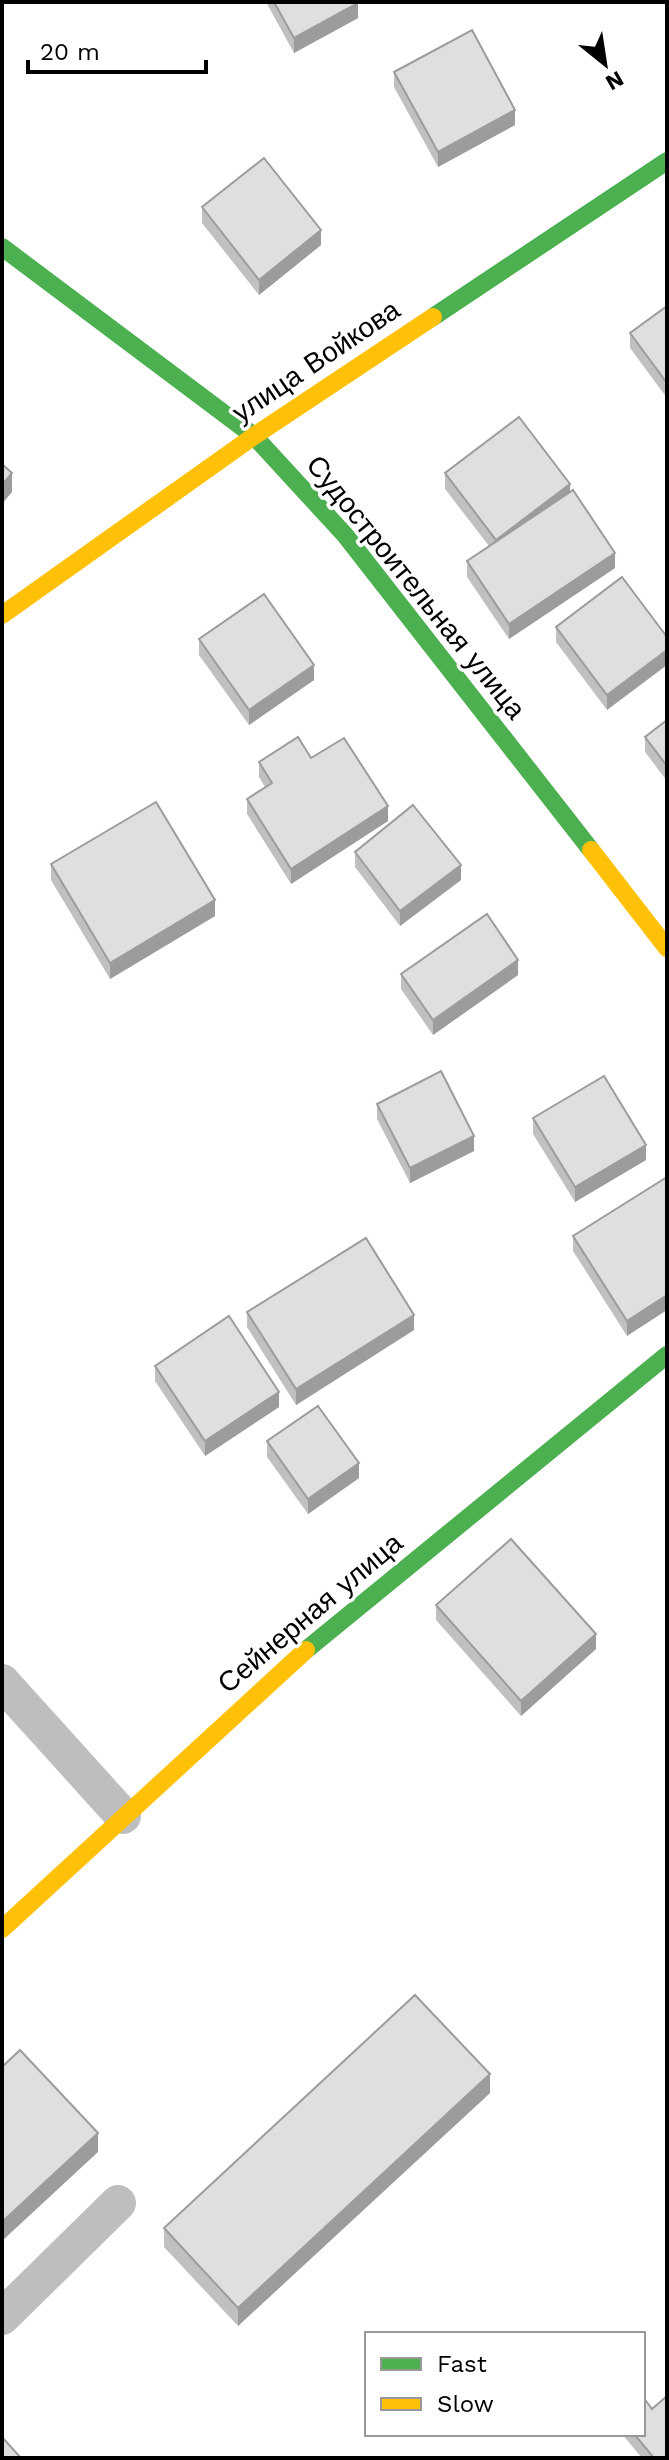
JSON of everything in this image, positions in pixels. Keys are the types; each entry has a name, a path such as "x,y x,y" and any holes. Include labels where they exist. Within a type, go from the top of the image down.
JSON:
{"street":[{"name":"улица Войкова","path":"2,615 254,436 667,161"},
{"name":"Судостроительная улица","path":"2,247 254,436 345,535 667,948"},
{"name":"Сейнерная улица","path":"2,1929 272,1678 667,1355"}],"lane":[{"path":"2,1682 123,1816"},
{"path":"2,2317 118,2203"}],"building":[{"path":"274,2 357,2 358,3 294,38"},
{"path":"472,30 515,110 438,152 394,72"},
{"path":"264,158 321,230 259,280 202,207"},
{"path":"667,306 667,383 630,333"},
{"path":"519,417 570,484 496,540 445,473"},
{"path":"2,464 12,473 2,485"},
{"path":"573,490 615,553 509,624 467,561"},
{"path":"622,577 667,637 667,650 607,695 556,627"},
{"path":"264,594 314,665 249,710 199,639"},
{"path":"667,720 667,766 645,737"},
{"path":"298,737 311,758 344,738 388,806 291,869 247,799 272,783 259,762"},
{"path":"156,802 215,900 110,963 51,864"},
{"path":"413,805 461,865 400,911 355,852"},
{"path":"487,914 518,960 433,1020 401,974"},
{"path":"441,1071 474,1136 410,1168 377,1104"},
{"path":"604,1076 646,1145 575,1187 533,1118"},
{"path":"667,1177 667,1295 627,1321 573,1236"},
{"path":"366,1238 414,1315 296,1389 247,1312"},
{"path":"229,1316 279,1392 205,1441 155,1366"},
{"path":"318,1406 359,1463 308,1499 267,1441"},
{"path":"511,1539 596,1634 521,1701 436,1605"},
{"path":"415,1995 490,2074 238,2308 164,2228"},
{"path":"20,2050 98,2133 2,2222 2,2067"},
{"path":"667,2396 667,2458 654,2458 636,2436 645,2436 645,2400 652,2409"},
{"path":"2,2437 21,2458 2,2458"}],"traffic: fast":[{"path":"433,317 667,161"},
{"path":"2,247 254,436 345,535 591,850"},
{"path":"306,1650 667,1355"}],"traffic: slow":[{"path":"2,615 254,436 433,317"},
{"path":"591,850 667,948"},
{"path":"2,1929 306,1650"}]}
